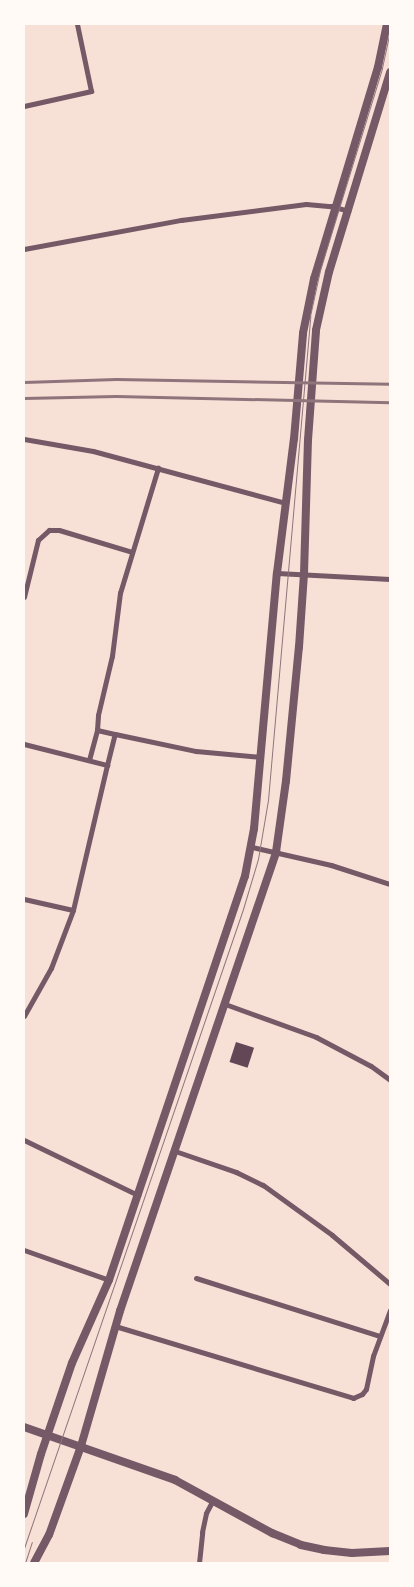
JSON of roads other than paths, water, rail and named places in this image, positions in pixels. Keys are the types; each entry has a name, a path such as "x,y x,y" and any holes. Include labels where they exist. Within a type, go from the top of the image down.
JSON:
{"street":[{"path":"24,106 91,91 77,24"},
{"path":"24,1514 48,1434 79,1344 108,1280 138,1195 232,918 252,847 277,573 294,439 303,332 314,279 378,67 387,24"},
{"path":"34,1563 49,1536 81,1446 115,1326 276,852 287,778 304,574 308,440 316,335 326,283 390,72"},
{"path":"24,249 196,218 306,204 336,207 348,211"},
{"path":"24,439 77,447 286,503"},
{"path":"89,760 112,656 120,593 158,468"},
{"path":"24,596 38,540 50,530 59,530 132,552"},
{"path":"277,573 390,579"},
{"path":"97,730 196,750 261,757"},
{"path":"24,1016 51,968 73,910 115,734"},
{"path":"24,744 107,765"},
{"path":"252,847 349,870 390,884"},
{"path":"24,899 73,910"},
{"path":"225,1004 316,1037 371,1066 390,1080"},
{"path":"24,1140 138,1195"},
{"path":"175,1151 236,1172 263,1185 325,1230 390,1284"},
{"path":"24,1250 108,1280"},
{"path":"196,1278 380,1336"},
{"path":"115,1326 352,1398 362,1394 366,1388 380,1336 390,1310"},
{"path":"24,1427 175,1480 272,1533 301,1545 352,1553 390,1551"},
{"path":"199,1563 205,1519 213,1500"}],"tram line":[{"path":"24,1548 243,909 258,859 268,800 310,316 320,270 382,68 390,29"},
{"path":"25,1563 32,1542"}],"railway":[{"path":"24,382 116,379 390,384"},
{"path":"24,398 116,396 390,402"}]}
